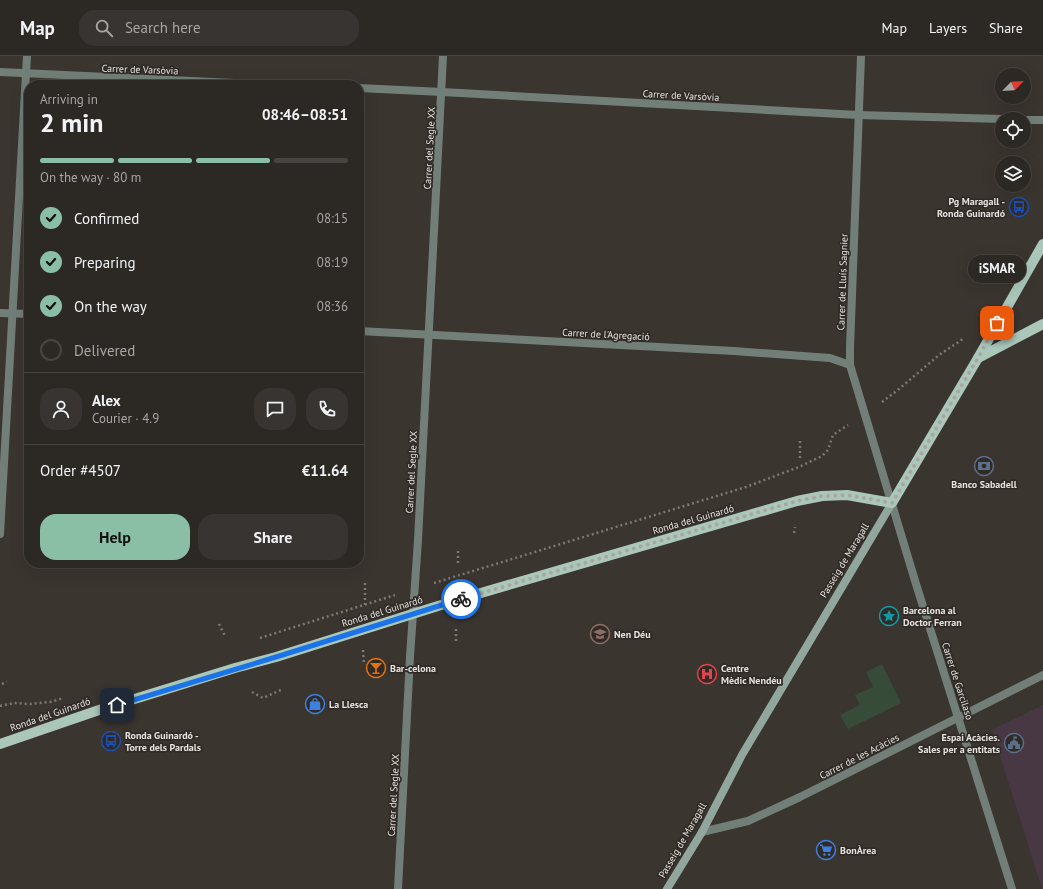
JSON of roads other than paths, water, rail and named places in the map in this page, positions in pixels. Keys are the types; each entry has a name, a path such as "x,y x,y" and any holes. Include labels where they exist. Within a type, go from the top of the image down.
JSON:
{"main road":[{"name":"Passeig de Maragall","path":"667,889 702,832 746,748 978,358 1043,244"},
{"path":"978,358 1043,324"},
{"name":"Ronda del Guinardó","path":"0,744 102,709 457,600 797,501 822,496 847,495 892,503"}],"street":[{"path":"26,80 27,56"},
{"name":"Carrer del Segle XX","path":"398,889 443,56"},
{"name":"Carrer de Lluís Sagnier","path":"861,56 850,365 892,503"},
{"name":"Carrer de Varsòvia","path":"0,72 161,80"},
{"name":"Carrer de Varsòvia","path":"364,88 858,116 995,119"},
{"path":"0,534 24,107"},
{"path":"1031,120 1043,120"},
{"path":"0,313 24,314"},
{"name":"Carrer de l'Agregació","path":"364,331 734,351 830,358 850,365"},
{"name":"Carrer de Garcilaso","path":"892,503 1012,889"},
{"name":"Carrer de les Acàcies","path":"702,832 748,821 1043,675"}],"place":[{"name":"Pg Maragall - Ronda Guinardó","path":"1019,207"},
{"name":"iSMAR","path":"997,323"},
{"name":"Banco Sabadell","path":"984,466"},
{"name":"Barcelona al Doctor Ferran","path":"889,616"},
{"name":"Nen Déu","path":"600,634"},
{"name":"Bar-celona","path":"376,668"},
{"name":"Centre Mèdic Nendéu","path":"707,674"},
{"name":"La Llesca","path":"315,704"},
{"name":"Ronda Guinardó - Torre dels Pardals","path":"111,741"},
{"name":"Espai Acàcies. Sales per a entitats","path":"1014,743"},
{"name":"BonÀrea","path":"826,850"}]}
